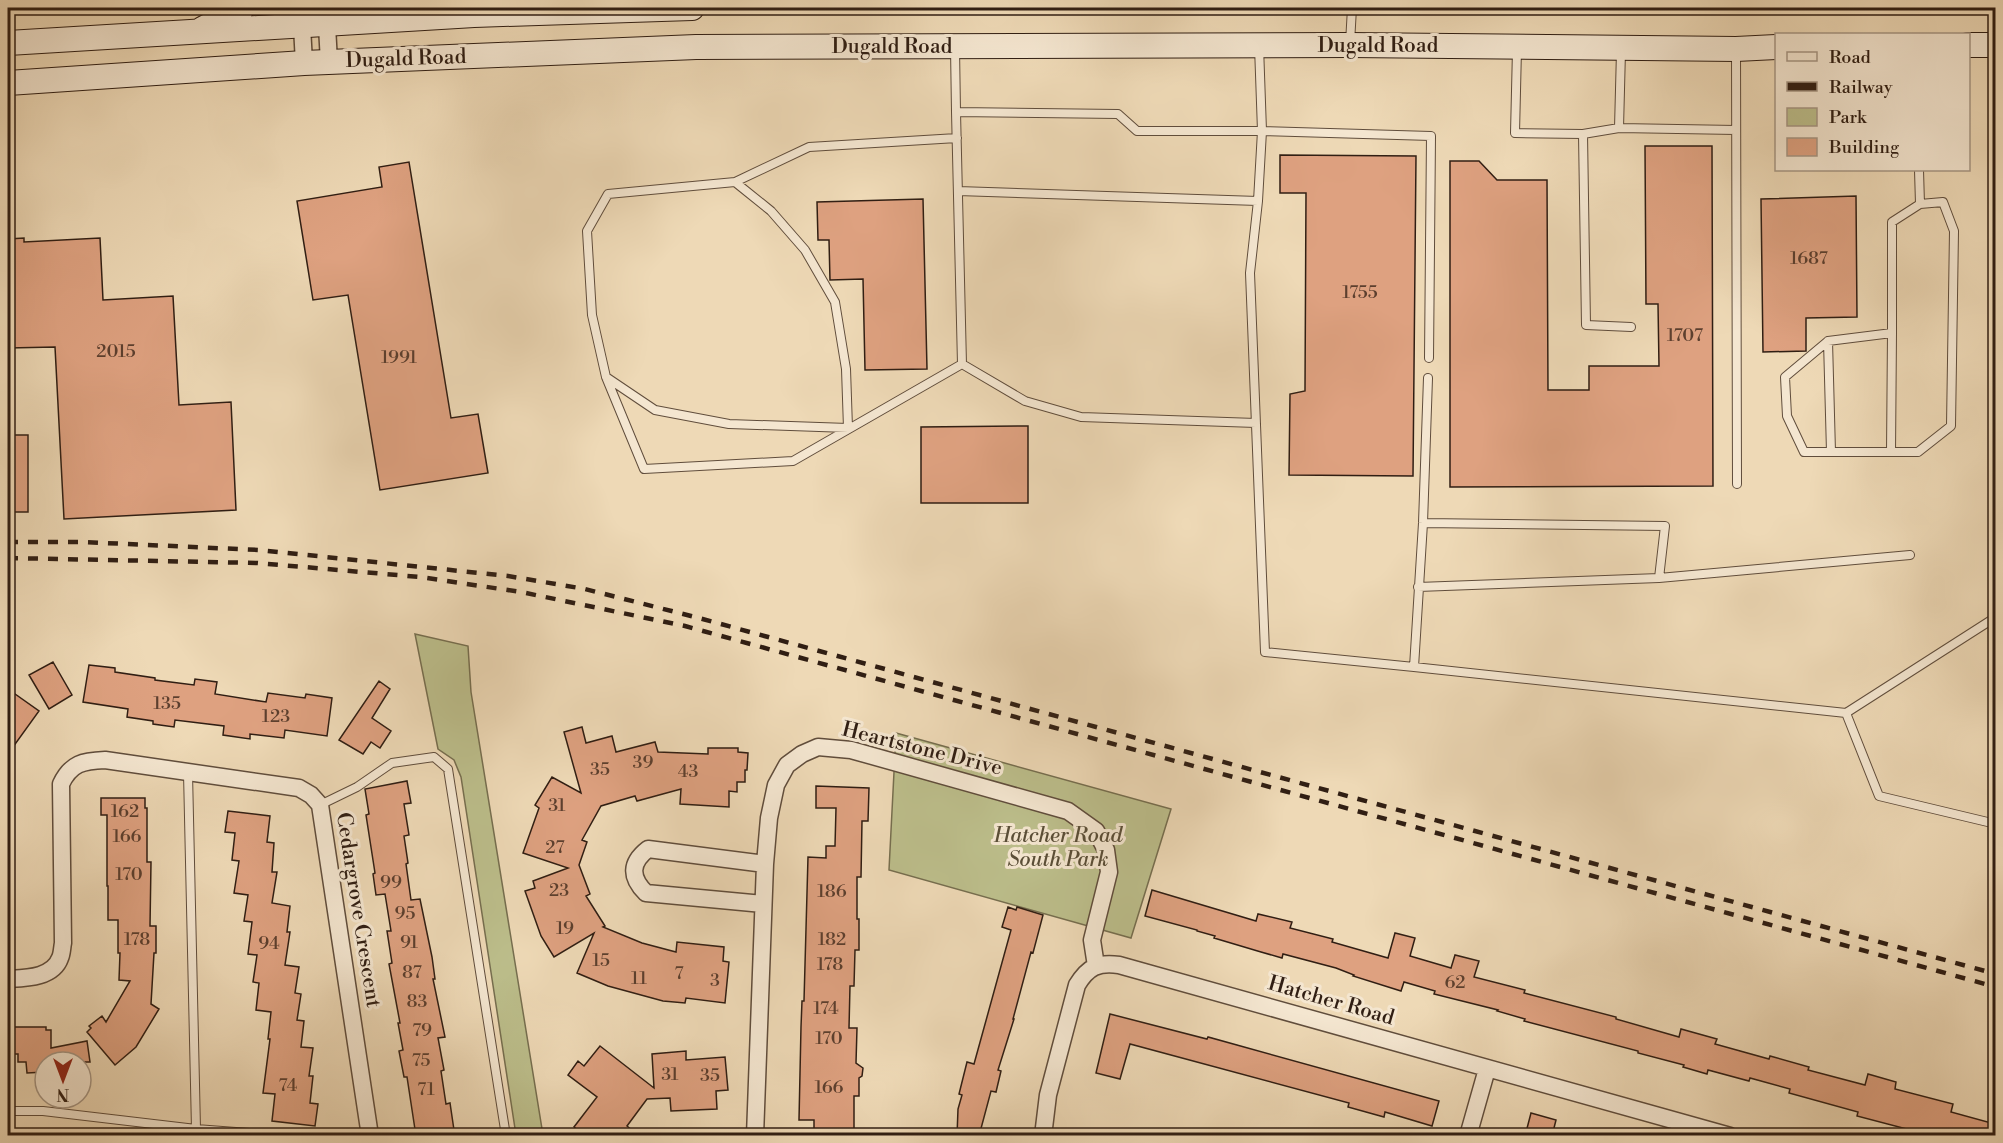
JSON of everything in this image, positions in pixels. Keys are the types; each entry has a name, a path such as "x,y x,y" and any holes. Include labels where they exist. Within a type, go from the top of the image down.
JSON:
{"main road":[{"path":"195,33 242,8"},
{"path":"445,8 474,15"},
{"name":"Dugald Road","path":"8,43 195,33 302,16 474,15 692,8"},
{"name":"Dugald Road","path":"8,83 304,63 696,47 1350,45 1736,49 1775,47"},
{"path":"1970,45 1995,45"},
{"path":"8,98 36,81"}],"street":[{"path":"302,16 304,63"},
{"path":"327,16 329,62"},
{"name":"Heartstone Drive","path":"755,1136 763,904 769,818 776,786 787,765 802,754 818,747 851,750 1068,811 1096,831 1106,850 1109,872 1092,940 1096,966"},
{"name":"Cedargrove Crescent","path":"8,978 30,978 48,972 60,960 63,943 61,784 74,767 84,761 105,760 299,788 311,795 320,805 370,1136"},
{"path":"763,904 646,893 637,884 634,869 638,857 648,849 765,864"},
{"name":"Hatcher Road","path":"1096,966 1106,963 1119,965 1724,1135"},
{"path":"1043,1136 1051,1085 1077,985 1084,973 1096,966"},
{"path":"1468,1136 1487,1069"}],"lane":[{"path":"1350,45 1352,8"},
{"path":"955,46 962,364"},
{"path":"1259,46 1262,131 1258,201 1250,273 1265,652 1846,712 1995,617"},
{"path":"1517,46 1515,133 1583,134 1619,128 1736,130"},
{"path":"1619,128 1621,47"},
{"path":"1736,49 1737,484"},
{"path":"956,112 1118,114 1137,131 1262,131 1431,136 1429,358"},
{"path":"1583,134 1586,326 1631,327"},
{"path":"957,138 809,147 735,182 608,194 586,231 592,315 606,377 644,469 793,461 962,364"},
{"path":"1919,171 1920,204"},
{"path":"735,182 771,211 805,250 835,302 846,369 848,428"},
{"path":"958,191 1258,201"},
{"path":"1891,452 1892,333 1892,222 1920,204 1943,202 1954,231 1950,426 1918,452 1891,452 1831,452 1804,452 1787,416 1785,377 1828,341 1892,333"},
{"path":"1828,341 1831,452"},
{"path":"962,364 1025,401 1081,417 1256,423"},
{"path":"606,377 655,410 729,424 848,428"},
{"path":"1414,667 1423,523 1428,378"},
{"path":"1423,523 1665,526 1659,578"},
{"path":"1418,587 1659,578 1910,555"},
{"path":"1846,712 1879,796 1995,824"},
{"path":"320,805 357,787 392,763 434,757 448,769 506,1136"},
{"path":"188,773 196,1130"},
{"path":"8,1111 43,1111 196,1130 289,1136"}],"green space":[{"path":"415,634 468,646 471,692 543,1135 516,1135 461,777 454,760 438,749"},
{"name":"Hatcher Road South Park","path":"896,733 1171,809 1131,938 889,870"}],"building":[{"path":"1645,146 1712,146 1713,486 1450,487 1450,161 1479,161 1497,180 1547,180 1548,390 1589,390 1589,366 1659,366 1658,304 1646,304"},
{"path":"1280,155 1416,156 1413,476 1289,475 1290,394 1305,391 1306,193 1280,193"},
{"path":"409,162 451,418 478,414 488,473 380,490 348,295 313,300 297,201 382,187 379,167"},
{"path":"1856,196 1857,317 1806,318 1806,351 1763,352 1761,199"},
{"path":"923,199 927,369 865,370 863,279 830,280 829,240 818,240 817,202"},
{"path":"24,238 24,242 100,238 103,300 173,296 179,405 231,402 236,510 64,519 55,347 8,348 8,239"},
{"path":"1028,426 1028,503 921,503 921,427"},
{"path":"8,435 28,435 28,512 8,512"},
{"path":"53,662 72,695 49,709 29,675"},
{"path":"89,665 115,668 115,672 155,678 155,680 194,685 195,679 217,682 215,694 266,702 268,693 305,698 306,694 332,698 327,736 285,730 284,738 250,734 250,739 223,735 224,726 175,720 174,727 127,717 128,709 83,702"},
{"path":"379,681 390,689 372,718 391,731 380,748 371,742 363,754 339,740"},
{"path":"8,689 39,711 8,754"},
{"path":"582,727 586,743 612,736 616,752 655,742 658,752 708,754 708,748 738,748 738,752 748,753 745,782 737,782 737,792 729,791 729,807 680,804 681,789 637,801 635,796 601,806 582,840 587,842 579,865 590,894 586,896 605,926 603,927 642,943 676,952 677,942 724,947 723,961 729,962 725,1003 686,998 685,1003 663,1001 608,986 577,973 594,933 554,957 541,936 525,891 535,888 533,881 568,868 523,853 539,808 535,805 552,777 581,793 564,732"},
{"path":"407,781 411,803 404,804 409,835 404,836 408,863 406,864 411,900 420,899 432,957 435,979 433,979 445,1037 438,1038 444,1070 441,1071 446,1104 450,1103 454,1130 416,1136 407,1077 404,1077 399,1051 403,1050 398,1023 400,1023 389,964 392,963 387,931 391,931 385,894 376,895 365,789"},
{"path":"816,786 869,788 868,821 862,821 861,877 857,877 859,950 855,950 854,986 850,986 849,1028 857,1028 856,1063 863,1068 862,1076 859,1078 859,1096 854,1096 854,1132 814,1131 814,1120 799,1120 808,857 826,858 826,846 835,846 836,808 816,808"},
{"path":"101,798 145,798 147,862 151,862 150,926 156,926 151,1004 159,1009 136,1047 115,1065 87,1032 91,1028 89,1026 102,1016 106,1022 130,981 119,980 118,920 108,920 107,815 101,815"},
{"path":"228,811 270,816 267,842 274,843 272,872 277,872 272,903 290,906 287,932 290,932 285,965 299,967 295,993 301,994 297,1020 304,1021 301,1047 313,1048 309,1076 313,1076 310,1103 318,1104 315,1126 272,1121 275,1094 263,1093 271,1012 256,1010 259,983 253,982 257,955 248,954 252,922 244,921 248,895 234,893 239,861 232,860 235,833 225,832"},
{"path":"1152,890 1256,921 1258,914 1292,922 1290,928 1333,939 1332,942 1388,958 1395,933 1415,938 1410,956 1451,968 1455,955 1479,961 1474,977 1525,990 1524,993 1616,1017 1616,1019 1679,1037 1681,1029 1717,1039 1715,1044 1769,1059 1770,1056 1809,1067 1808,1070 1865,1085 1868,1074 1896,1082 1895,1089 1953,1104 1951,1112 1995,1124 1995,1136 1921,1136 1922,1133 1857,1116 1858,1112 1789,1093 1790,1089 1708,1070 1707,1074 1683,1067 1684,1065 1638,1053 1638,1051 1524,1021 1525,1019 1498,1010 1434,994 1435,991 1404,982 1401,991 1353,976 1336,968 1283,954 1282,958 1261,952 1214,938 1215,936 1197,930 1145,916"},
{"path":"1008,907 1016,910 1017,907 1043,915 998,1070 1001,1071 996,1092 991,1091 979,1136 957,1136 958,1109 962,1095 959,1094 967,1062 974,1064 1011,930 1002,927"},
{"path":"1110,1014 1207,1039 1208,1037 1439,1101 1432,1126 1385,1112 1384,1117 1348,1107 1349,1103 1130,1044 1120,1079 1096,1073"},
{"path":"8,1027 46,1027 46,1030 51,1030 51,1048 87,1041 88,1050 33,1050 33,1073 27,1073 26,1062 18,1062 18,1054 8,1054"},
{"path":"600,1046 654,1088 652,1054 686,1051 686,1060 725,1057 728,1090 716,1091 717,1109 671,1111 670,1098 647,1099 627,1126 639,1136 585,1136 574,1127 597,1097 568,1075 578,1061 584,1066"},
{"path":"1531,1113 1556,1120 1552,1136 1525,1136"}],"railway":[{"path":"8,542 83,542 259,550 508,576 585,589 699,618 1996,974"},
{"path":"8,558 257,563 420,577 521,592 685,626 1996,987"}]}
